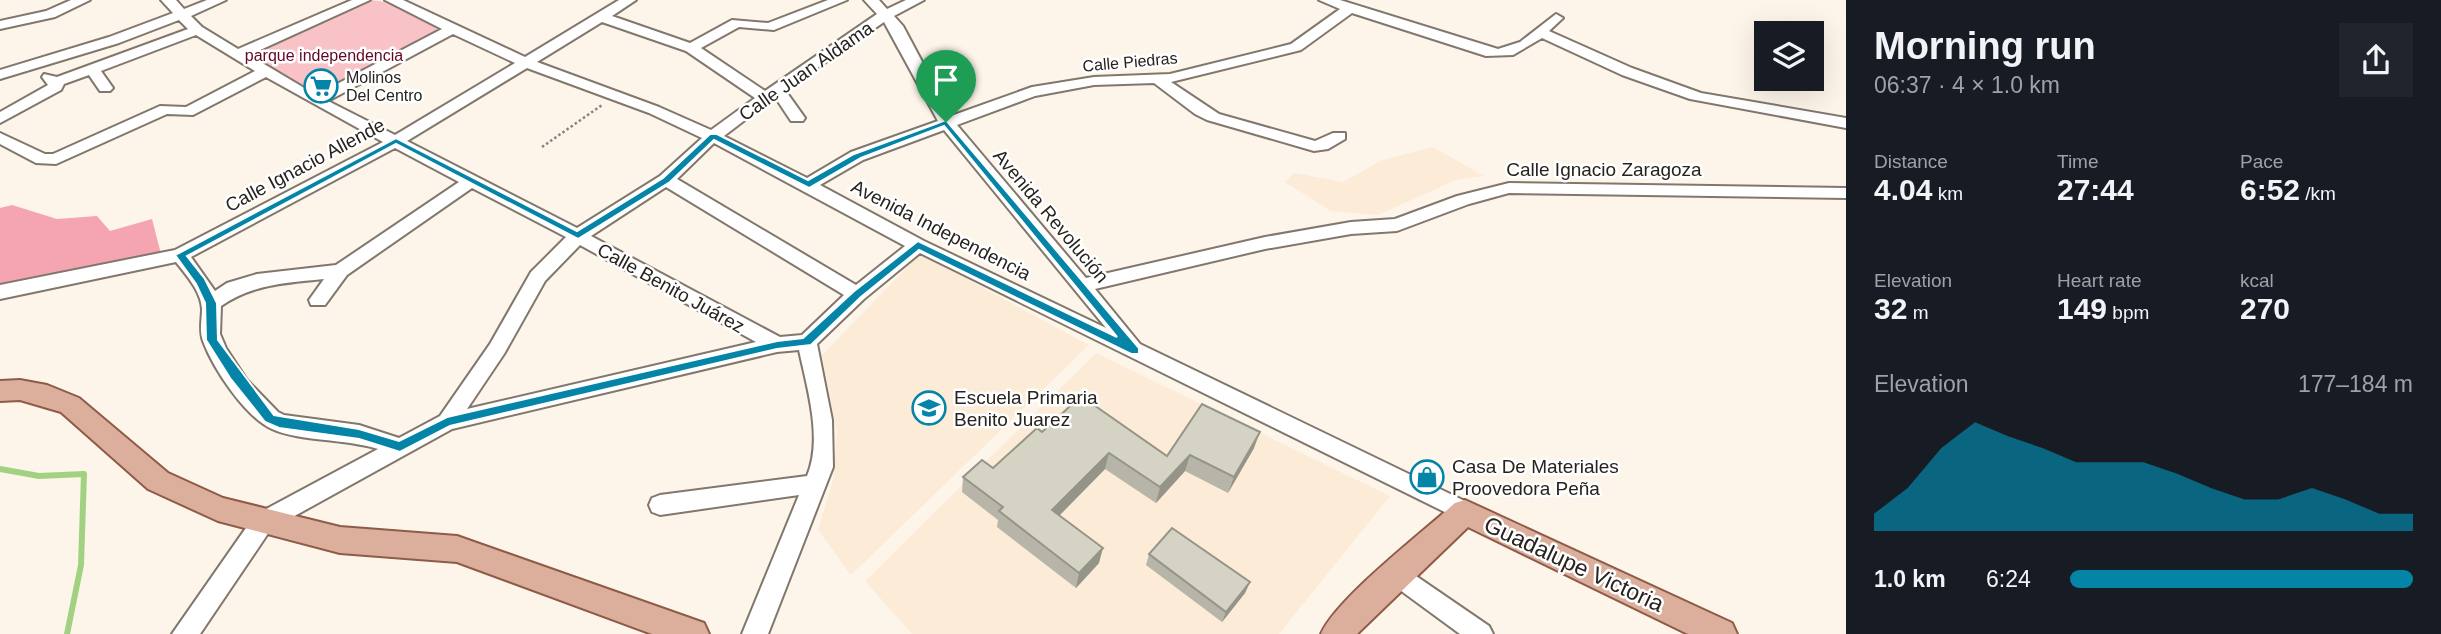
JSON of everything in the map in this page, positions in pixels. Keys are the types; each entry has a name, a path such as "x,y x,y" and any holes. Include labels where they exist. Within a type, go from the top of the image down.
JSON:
{"main road":[{"path":"0,391 20,390 47,395 70,405 158,481 218,509 340,540 457,548 672,631"},
{"path":"1337,634 1465,512"},
{"name":"Guadalupe Victoria","path":"1465,512 1721,634"}],"street":[{"path":"0,25 50,14 83,0"},
{"name":"Calle Benito Juárez","path":"168,0 179,15 197,30 316,101 578,236 777,345"},
{"path":"0,75 97,46 219,0"},
{"path":"238,54 363,0"},
{"name":"Calle Ignacio Allende","path":"0,292 180,255 396,141 629,0"},
{"path":"691,48 737,23 769,27 840,0"},
{"name":"Avenida Revolución","path":"871,0 886,14 946,122 1135,351"},
{"name":"Calle Juan Aldama","path":"263,522 447,422 497,349 538,277 578,236 666,180 713,136 771,93 886,14 917,0"},
{"path":"1326,0 1495,54 1513,54 1556,18"},
{"name":"Avenida Independencia","path":"401,1 524,62 713,136 809,184 918,245 1465,512"},
{"name":"Calle Piedras","path":"809,184 858,156 1005,100 1055,87 1094,81 1159,79 1296,47 1350,8"},
{"path":"601,18 691,48 771,93 797,118"},
{"path":"316,101 454,28"},
{"path":"54,83 197,30"},
{"path":"1539,31 1601,60 1682,92 1738,106 1846,123"},
{"path":"84,33 97,46"},
{"path":"0,118 57,86 42,63"},
{"path":"92,69 104,88"},
{"path":"0,138 42,159 56,159 165,109 188,111 266,71"},
{"path":"1159,79 1200,111 1230,123 1314,146 1339,136"},
{"path":"666,180 857,295"},
{"path":"318,300 340,271 472,181"},
{"name":"Calle Ignacio Zaragoza","path":"1082,286 1265,243 1351,228 1397,225 1463,200 1509,188 1846,193"},
{"path":"447,422 777,345 807,342 857,295 918,245"},
{"path":"180,255 201,282 211,303 212,340 234,374 270,419 279,423 359,434 400,447"},
{"path":"211,303 234,288 257,280 340,271"},
{"path":"755,634 822,467 823,440 817,387 807,342"},
{"path":"660,505 816,484"},
{"path":"185,634 263,522"},
{"path":"1397,574 1480,634"}],"path":[{"path":"542,147 615,96"}],"shaded area":[{"path":"1433,147 1484,176 1456,180 1378,215 1331,211 1285,182 1294,173 1343,182 1382,160"},
{"path":"12,205 57,219 97,216 110,231 152,219 161,254 0,288 0,208"},
{"name":"Escuela Primaria Benito Juarez","path":"920,254 1089,345 851,575 818,530 833,480 837,432 822,355"},
{"path":"1096,353 1390,496 1279,634 912,634 865,581"}],"green space":[{"name":"parque independencia","path":"365,0 385,2 415,12 438,31 320,95 248,53"}],"building":[{"path":"1081,396 1167,456 1202,404 1260,432 1234,477 1190,455 1160,487 1109,453 1052,510 1103,548 1079,573 999,511 1003,507 963,477 982,460 993,468 1037,428 1042,432"},
{"path":"1172,528 1250,582 1226,612 1149,554"}],"waterway":[{"path":"0,469 39,476 84,474 81,565 67,634"}],"place":[{"name":"Molinos Del Centro","path":"321,86"},
{"name":"Escuela Primaria Benito Juarez","path":"929,408"},
{"name":"Casa De Materiales Proovedora Peña","path":"1427,477"}],"route":[{"path":"946,122 1135,351 918,245 857,295 807,342 777,345 447,422 400,447 359,434 279,423 270,419 234,374 212,340 209,327 211,303 201,282 180,255 396,141 578,236 666,180 713,136 809,184 858,156 946,122"}]}
